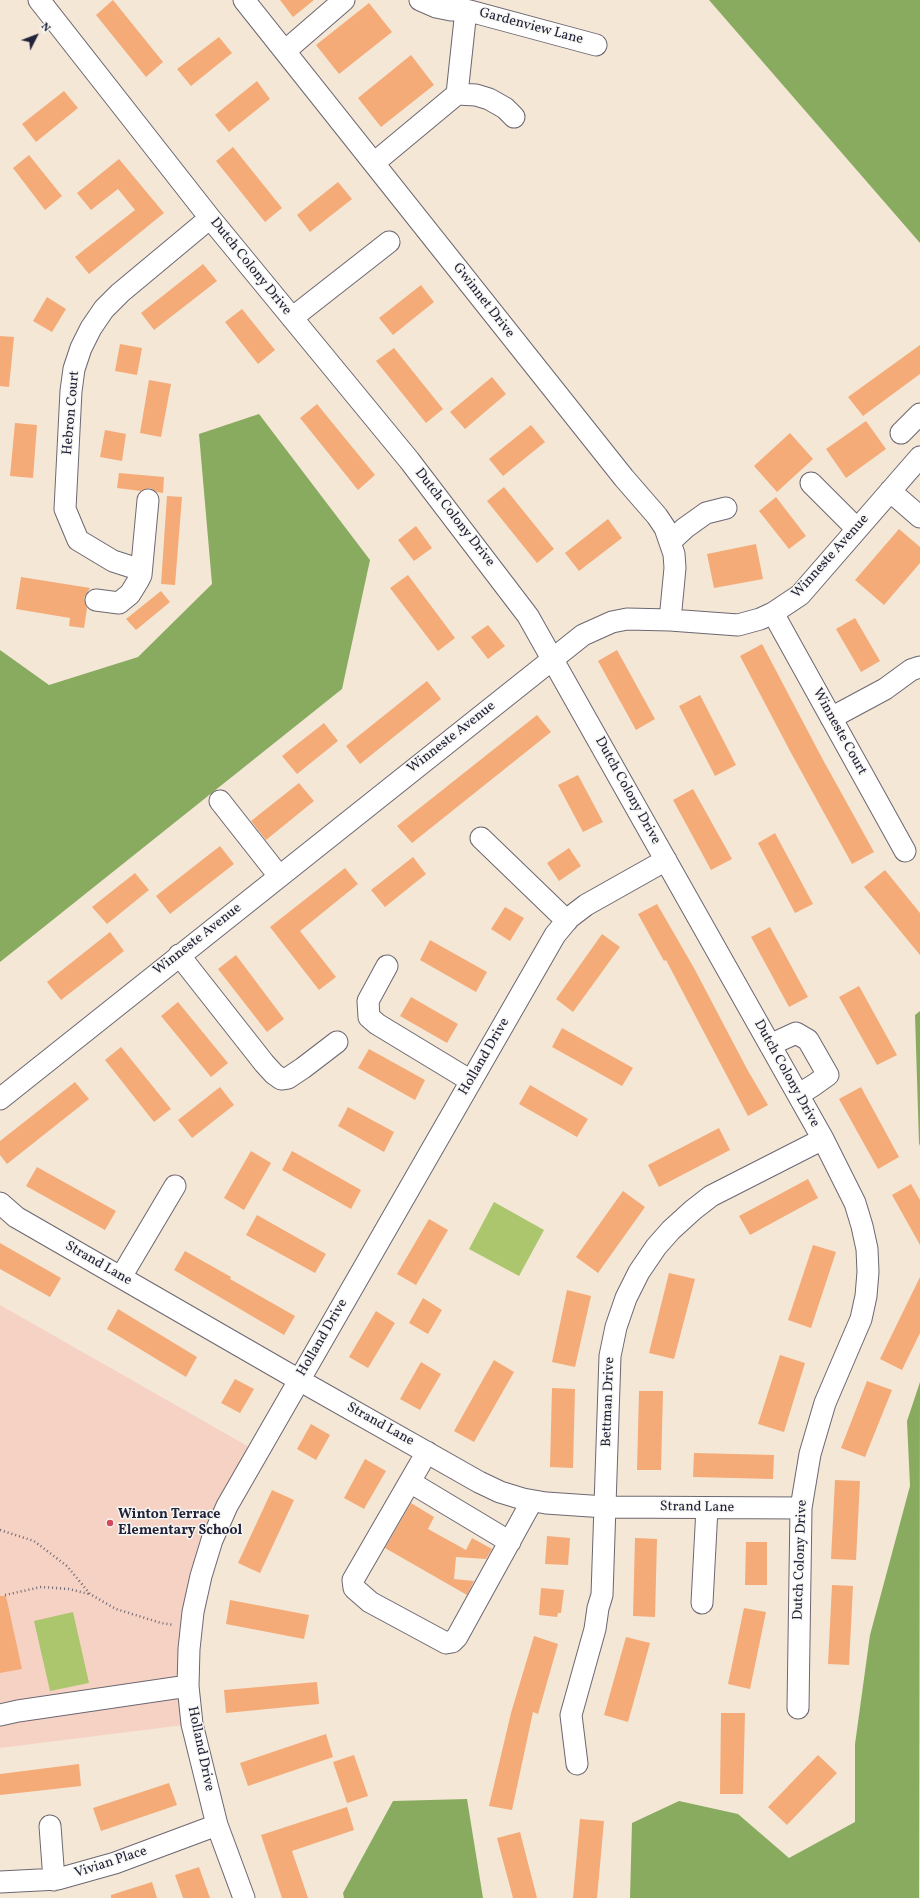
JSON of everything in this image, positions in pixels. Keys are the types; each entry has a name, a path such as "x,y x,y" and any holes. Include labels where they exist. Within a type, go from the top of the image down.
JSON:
{"street":[{"name":"Dutch Colony Drive","path":"39,0 210,218 409,460 507,586 528,616 823,1139 855,1204 867,1249 868,1272 866,1296 861,1319 818,1424 810,1454 801,1508 798,1708"},
{"name":"Gwinnet Drive","path":"244,0 624,478 657,516 670,541 675,568 670,620"},
{"path":"285,51 344,0"},
{"name":"Gardenview Lane","path":"420,0 436,7 451,10 466,10 596,45"},
{"name":"Gardenview Lane","path":"457,94 466,10"},
{"path":"374,163 457,94 476,95 489,98 505,108 514,117"},
{"name":"Hebron Court","path":"141,570 113,561 78,540 65,509 71,391 74,369 81,348 91,328 104,309 120,293 210,218"},
{"path":"292,318 389,242"},
{"path":"901,433 920,414"},
{"name":"Winneste Avenue","path":"0,1099 179,955 583,635 612,622 627,620 670,620 738,625 773,614 800,595 920,457"},
{"path":"811,483 857,529"},
{"path":"890,491 920,517"},
{"path":"96,600 115,604 124,600 135,588 141,570 148,500"},
{"path":"670,541 706,513 726,508"},
{"name":"Winneste Court","path":"773,614 905,851"},
{"path":"831,718 885,689 911,670 920,667"},
{"path":"220,801 279,876"},
{"path":"481,838 567,921"},
{"name":"Holland Drive","path":"244,1898 217,1825 192,1724 188,1686 191,1627 201,1576 212,1540 227,1506 555,935 567,921 586,905 666,860"},
{"path":"179,955 269,1068 274,1074 281,1078 288,1078 337,1042"},
{"path":"387,966 368,1001 370,1017 376,1024 471,1081"},
{"path":"770,1045 796,1033 808,1040 828,1075 798,1095"},
{"name":"Bettman Drive","path":"577,1764 571,1715 595,1629 602,1594 610,1356 616,1327 623,1305 639,1272 656,1247 671,1230 693,1210 711,1196 823,1139"},
{"path":"121,1278 175,1186"},
{"name":"Strand Lane","path":"0,1203 16,1217 121,1278 299,1380 500,1492 532,1501 605,1507 801,1508"},
{"path":"427,1452 353,1580 354,1588 370,1602 446,1643 452,1642 456,1637 532,1501"},
{"path":"410,1482 510,1542"},
{"path":"702,1603 707,1508"},
{"path":"0,1715 18,1711 188,1686"},
{"name":"Vivian Place","path":"0,1882 54,1880 115,1863 217,1825"},
{"path":"50,1826 54,1880"}],"path":[{"path":"0,1530 34,1541 67,1566 90,1594"},
{"path":"5,1595 41,1586 69,1589 90,1594 116,1609 161,1623 191,1627"}],"shaded area":[{"name":"Winton Terrace Elementary School","path":"0,1305 258,1452 201,1576 192,1724 0,1748"}],"green space":[{"path":"709,0 920,0 920,243"},
{"path":"259,414 370,560 342,689 0,962 0,650 49,685 138,657 212,584 199,434"},
{"path":"920,1011 920,1146 915,1015"},
{"path":"494,1202 544,1230 519,1276 469,1249"},
{"path":"920,1382 919,1898 630,1898 632,1823 679,1801 738,1814 789,1858 855,1822 855,1744 870,1635 910,1486 907,1421"},
{"path":"73,1612 89,1683 50,1691 34,1621"},
{"path":"467,1799 483,1898 344,1898 343,1893 393,1801"}],"building":[{"path":"113,0 163,62 146,77 96,15"},
{"path":"280,0 314,0 293,17"},
{"path":"369,3 392,32 339,74 316,45"},
{"path":"219,37 232,53 191,86 177,69"},
{"path":"411,55 434,85 381,127 358,98"},
{"path":"257,81 270,99 229,132 215,115"},
{"path":"64,91 78,108 36,142 22,124"},
{"path":"233,147 282,208 265,222 216,161"},
{"path":"29,155 62,196 45,210 13,168"},
{"path":"119,159 164,213 89,274 75,257 135,210 118,189 91,210 77,193"},
{"path":"338,182 352,199 310,232 297,215"},
{"path":"203,264 217,281 154,330 141,313"},
{"path":"421,285 434,302 393,335 379,318"},
{"path":"47,297 66,309 52,332 33,321"},
{"path":"242,309 275,350 258,364 225,322"},
{"path":"0,336 14,337 9,387 0,386"},
{"path":"120,344 142,348 137,375 115,371"},
{"path":"920,345 920,374 863,416 848,397"},
{"path":"394,348 443,409 426,423 376,361"},
{"path":"492,377 506,394 465,429 450,412"},
{"path":"149,380 171,384 161,437 140,433"},
{"path":"317,404 375,475 358,490 300,418"},
{"path":"866,421 886,449 846,478 826,449"},
{"path":"15,423 37,425 33,478 10,476"},
{"path":"531,425 545,442 503,476 489,459"},
{"path":"105,430 126,434 122,461 100,457"},
{"path":"790,433 813,459 777,492 754,466"},
{"path":"119,473 164,477 163,493 157,492 150,488 141,491 117,488"},
{"path":"504,487 554,549 537,563 487,501"},
{"path":"167,496 182,497 175,585 161,584"},
{"path":"776,497 806,536 789,549 759,511"},
{"path":"608,519 622,538 579,571 565,553"},
{"path":"416,526 432,548 414,561 398,540"},
{"path":"899,529 920,547 920,563 884,605 855,580"},
{"path":"756,544 763,579 714,588 707,554"},
{"path":"408,575 455,638 438,651 390,588"},
{"path":"21,577 90,588 84,598 87,608 84,628 69,626 70,618 16,609"},
{"path":"161,591 170,602 136,630 126,619"},
{"path":"855,618 880,661 861,672 836,629"},
{"path":"488,625 505,646 488,659 471,637"},
{"path":"762,644 822,758 874,852 852,864 740,656"},
{"path":"617,650 655,719 636,730 598,661"},
{"path":"427,681 441,699 360,764 346,746"},
{"path":"700,695 736,765 715,776 679,706"},
{"path":"537,715 551,732 412,843 397,826"},
{"path":"324,723 338,741 297,774 282,756"},
{"path":"578,775 603,822 583,832 558,785"},
{"path":"299,783 314,801 266,840 251,821"},
{"path":"693,789 732,859 711,870 673,800"},
{"path":"775,833 813,904 795,913 758,843"},
{"path":"220,846 234,864 170,914 156,896"},
{"path":"569,848 581,866 559,881 547,863"},
{"path":"413,857 426,874 385,907 371,890"},
{"path":"345,868 358,884 300,931 336,977 319,990 270,927"},
{"path":"885,870 920,913 920,955 864,887"},
{"path":"135,873 149,890 107,924 92,907"},
{"path":"657,904 694,968 747,1069 768,1105 748,1116 666,960 664,961 638,914"},
{"path":"505,907 524,918 510,941 491,929"},
{"path":"770,927 808,997 789,1007 751,937"},
{"path":"110,932 124,951 61,1000 47,982"},
{"path":"602,934 620,947 573,1012 556,999"},
{"path":"430,940 487,972 476,992 420,960"},
{"path":"236,955 284,1019 267,1032 218,969"},
{"path":"859,986 897,1055 877,1065 839,997"},
{"path":"411,997 458,1024 447,1043 400,1016"},
{"path":"178,1002 228,1063 211,1077 161,1016"},
{"path":"562,1028 633,1068 622,1086 552,1047"},
{"path":"121,1047 171,1109 154,1122 105,1060"},
{"path":"369,1049 425,1080 415,1100 358,1068"},
{"path":"75,1082 89,1099 7,1164 0,1155 0,1141"},
{"path":"530,1085 588,1119 577,1137 519,1104"},
{"path":"220,1087 234,1105 192,1138 178,1120"},
{"path":"861,1087 899,1157 878,1169 839,1099"},
{"path":"348,1107 394,1132 384,1152 338,1126"},
{"path":"719,1128 730,1150 659,1187 648,1165"},
{"path":"251,1151 271,1163 244,1210 224,1198"},
{"path":"292,1151 361,1190 351,1209 282,1170"},
{"path":"37,1167 116,1211 105,1230 26,1186"},
{"path":"808,1179 818,1198 750,1235 739,1216"},
{"path":"911,1184 920,1200 920,1245 892,1195"},
{"path":"623,1191 645,1207 598,1273 576,1257"},
{"path":"257,1215 326,1254 315,1273 246,1235"},
{"path":"429,1219 448,1230 416,1285 397,1274"},
{"path":"0,1243 61,1278 50,1297 0,1269"},
{"path":"813,1245 836,1252 811,1328 788,1320"},
{"path":"185,1251 231,1277 230,1279 295,1316 284,1335 174,1270"},
{"path":"669,1273 695,1279 674,1359 649,1353"},
{"path":"920,1277 920,1333 902,1370 880,1359"},
{"path":"567,1290 591,1296 575,1367 552,1362"},
{"path":"423,1298 442,1310 428,1334 409,1323"},
{"path":"118,1309 197,1357 186,1377 107,1329"},
{"path":"376,1311 395,1323 368,1368 349,1357"},
{"path":"780,1355 805,1363 784,1432 758,1424"},
{"path":"494,1360 514,1372 474,1442 454,1431"},
{"path":"421,1362 441,1374 420,1410 400,1399"},
{"path":"235,1379 254,1389 240,1413 221,1403"},
{"path":"867,1381 892,1390 865,1457 841,1448"},
{"path":"552,1388 575,1389 573,1468 550,1467"},
{"path":"639,1391 663,1391 661,1470 637,1470"},
{"path":"311,1424 330,1435 316,1460 297,1449"},
{"path":"694,1453 774,1455 773,1479 693,1477"},
{"path":"365,1459 386,1471 364,1509 344,1498"},
{"path":"835,1480 860,1481 856,1560 831,1559"},
{"path":"272,1490 294,1500 260,1573 238,1563"},
{"path":"411,1503 434,1517 428,1529 466,1550 472,1538 492,1549 486,1559 456,1557 454,1579 474,1581 467,1595 385,1548"},
{"path":"547,1536 570,1538 568,1565 545,1564"},
{"path":"635,1538 657,1539 655,1617 633,1616"},
{"path":"746,1542 767,1542 767,1585 745,1585"},
{"path":"832,1585 853,1586 849,1665 828,1664"},
{"path":"541,1588 564,1590 561,1613 558,1613 557,1617 539,1615"},
{"path":"0,1596 6,1596 22,1669 0,1673"},
{"path":"230,1600 309,1615 304,1639 226,1624"},
{"path":"744,1608 766,1612 750,1689 728,1684"},
{"path":"534,1636 558,1644 538,1714 533,1712 512,1810 489,1806 511,1713"},
{"path":"626,1637 650,1643 628,1722 604,1715"},
{"path":"317,1682 319,1704 226,1713 224,1690"},
{"path":"721,1713 745,1713 743,1794 720,1794"},
{"path":"326,1734 333,1757 248,1786 240,1763"},
{"path":"354,1755 368,1796 347,1803 333,1762"},
{"path":"818,1755 837,1773 787,1825 768,1807"},
{"path":"79,1764 81,1786 0,1795 0,1774"},
{"path":"169,1783 177,1805 101,1831 93,1808"},
{"path":"347,1807 354,1830 292,1851 308,1898 282,1898 261,1835"},
{"path":"580,1819 604,1821 597,1898 573,1898"},
{"path":"520,1832 537,1898 513,1898 497,1838"},
{"path":"199,1867 210,1898 183,1898 175,1875"},
{"path":"152,1882 157,1898 111,1898 111,1895"}],"place":[{"name":"Winton Terrace Elementary School","path":"110,1523"}]}
